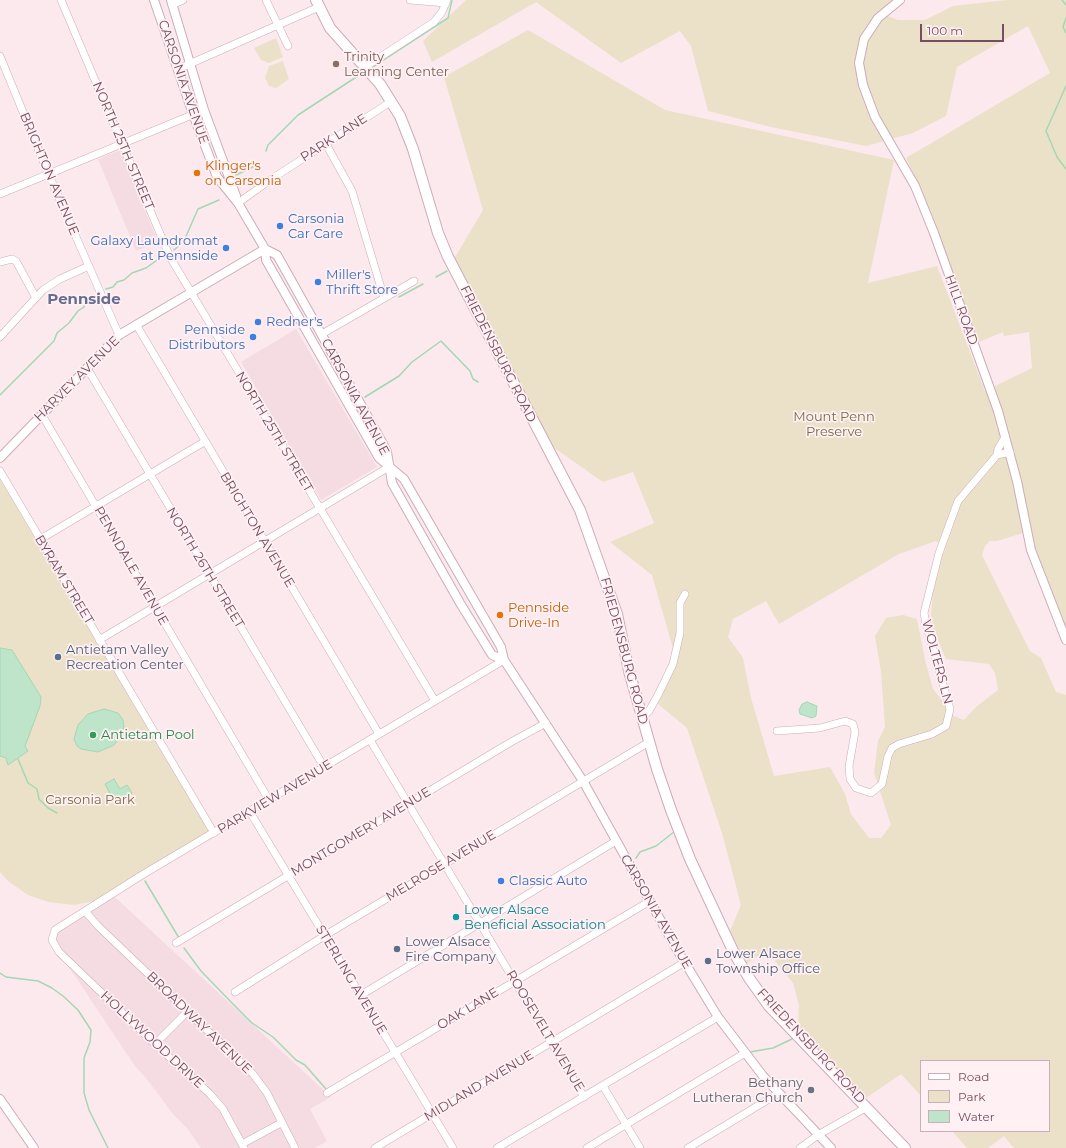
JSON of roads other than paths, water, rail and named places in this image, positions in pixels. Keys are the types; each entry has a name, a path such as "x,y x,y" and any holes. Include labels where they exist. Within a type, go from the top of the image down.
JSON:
{"main road":[{"name":"FRIEDENSBURG ROAD","path":"317,4 330,28 365,67 392,101 406,130 438,233 448,257 572,494 587,528 617,614 629,671 649,742 671,810 690,859 743,969 769,1006 905,1148"}],"street":[{"name":"NORTH 25TH STREET","path":"61,0 170,257 318,508 435,701"},
{"name":"CARSONIA AVENUE","path":"154,0 193,114 217,177 238,203 265,249 266,260 379,458 404,479 501,647 504,660 583,781 650,901 718,1017 745,1053 779,1093 830,1148"},
{"path":"172,2 183,0"},
{"path":"266,0 288,46"},
{"path":"365,67 434,22 442,12 446,1 410,0"},
{"name":"HILL ROAD","path":"900,0 884,12 868,32 860,55 860,75 868,102 875,118 915,186 987,380 1010,452 1031,550 1066,640"},
{"name":"CARSONIA AVENUE","path":"172,2 204,110 238,203"},
{"path":"178,69 278,25 317,4"},
{"name":"BRIGHTON AVENUE","path":"0,56 48,174 119,335"},
{"name":"PARK LANE","path":"238,203 273,178 392,101"},
{"path":"0,194 204,110"},
{"path":"326,144 352,191 384,298"},
{"name":"CARSONIA AVENUE","path":"265,249 277,255 322,334 387,452 392,483 460,603 492,655 504,660"},
{"name":"HARVEY AVENUE","path":"0,458 119,335 137,326 265,249"},
{"path":"0,262 12,259 16,261 36,298"},
{"path":"0,336 43,290 60,279 89,266"},
{"path":"322,334 414,281"},
{"name":"BRIGHTON AVENUE","path":"137,326 204,442 379,734"},
{"name":"NORTH 26TH STREET","path":"87,368 324,767"},
{"name":"PENNDALE AVENUE","path":"42,415 269,800"},
{"path":"1005,437 998,449 997,455 1010,452"},
{"path":"39,540 204,442"},
{"name":"WOLTERS LN","path":"777,731 820,728 845,722 853,724 855,732 849,766 850,779 856,788 871,792 882,784 888,756 892,748 899,744 932,734 946,726 950,709 924,613 939,553 958,501 997,455"},
{"path":"99,640 389,467"},
{"name":"BYRAM STREET","path":"0,471 39,540 214,833"},
{"path":"642,718 649,711 655,701 673,664 680,633 680,603 685,594"},
{"name":"PARKVIEW AVENUE","path":"52,940 55,930 142,875 504,660"},
{"name":"MONTGOMERY AVENUE","path":"176,943 511,742 546,723"},
{"name":"ROOSEVELT AVENUE","path":"370,740 584,1097"},
{"name":"MELROSE AVENUE","path":"235,992 324,936 649,742"},
{"name":"STERLING AVENUE","path":"250,812 453,1148"},
{"path":"361,995 616,841"},
{"name":"OAK LANE","path":"327,1093 650,901"},
{"name":"BROADWAY AVENUE","path":"86,911 98,926 253,1074 267,1093 295,1148"},
{"name":"HOLLYWOOD DRIVE","path":"52,940 59,952 67,961 210,1094 223,1109 243,1146"},
{"name":"MIDLAND AVENUE","path":"375,1148 685,962"},
{"path":"155,1044 187,1012"},
{"path":"497,1148 718,1017"},
{"path":"587,1148 745,1053"},
{"path":"603,1086 640,1148"},
{"path":"688,1148 779,1093"},
{"path":"0,1099 34,1148"},
{"path":"800,1148 818,1134 867,1107"},
{"path":"243,1146 281,1123"}],"water":[{"path":"0,648 12,650 41,697 40,706 25,746 28,751 8,765 6,758 0,756"},
{"path":"807,702 817,706 816,716 812,718 800,714 799,710 802,704"},
{"path":"104,709 118,713 123,720 124,727 120,737 114,745 98,752 81,749 77,746 74,739 78,725 88,714"},
{"path":"114,779 120,789 127,785 132,793 115,803 105,784"}],"waterway":[{"path":"371,68 448,18 452,0"},
{"path":"1062,0 1066,5"},
{"path":"1066,18 1063,27 1066,33"},
{"path":"266,151 268,145 298,115 364,72"},
{"path":"1066,86 1046,131 1057,157 1066,169"},
{"path":"236,175 261,163"},
{"path":"174,250 184,241 198,209 219,200"},
{"path":"106,289 113,287 117,282 124,280 132,273 146,268 163,256"},
{"path":"436,277 447,271"},
{"path":"399,297 423,284"},
{"path":"0,395 54,341 57,333 69,323 78,311 84,307 87,298 95,296"},
{"path":"365,397 399,376 412,362 441,341 470,371 473,379 478,382"},
{"path":"18,759 28,783 37,789 39,799 48,808 57,813"},
{"path":"636,858 640,852 656,846 674,832"},
{"path":"145,881 179,938"},
{"path":"184,948 201,971 252,1023 273,1037 296,1060 305,1065 326,1089"},
{"path":"0,973 6,977 38,981 52,988 78,1010 91,1030 90,1042 84,1058 84,1093 89,1110 108,1148"},
{"path":"750,1052 773,1048 792,1039"}],"place":[{"name":"Trinity Learning Center","path":"336,64"},
{"name":"Klinger's on Carsonia","path":"197,173"},
{"name":"Carsonia Car Care","path":"280,226"},
{"name":"Galaxy Laundromat at Pennside","path":"226,248"},
{"name":"Miller's Thrift Store","path":"318,282"},
{"name":"Redner's","path":"258,322"},
{"name":"Pennside Distributors","path":"253,337"},
{"name":"Pennside Drive-In","path":"500,615"},
{"name":"Antietam Valley Recreation Center","path":"58,657"},
{"name":"Antietam Pool","path":"93,735"},
{"name":"Classic Auto","path":"501,881"},
{"name":"Lower Alsace Beneficial Association","path":"456,917"},
{"name":"Lower Alsace Fire Company","path":"397,949"},
{"name":"Lower Alsace Township Office","path":"708,961"},
{"name":"Bethany Lutheran Church","path":"811,1090"}],"district":[{"name":"Pennside","path":"84,300"}],"park label":[{"name":"Mount Penn Preserve","path":"834,424"},
{"name":"Carsonia Park","path":"90,800"}]}
